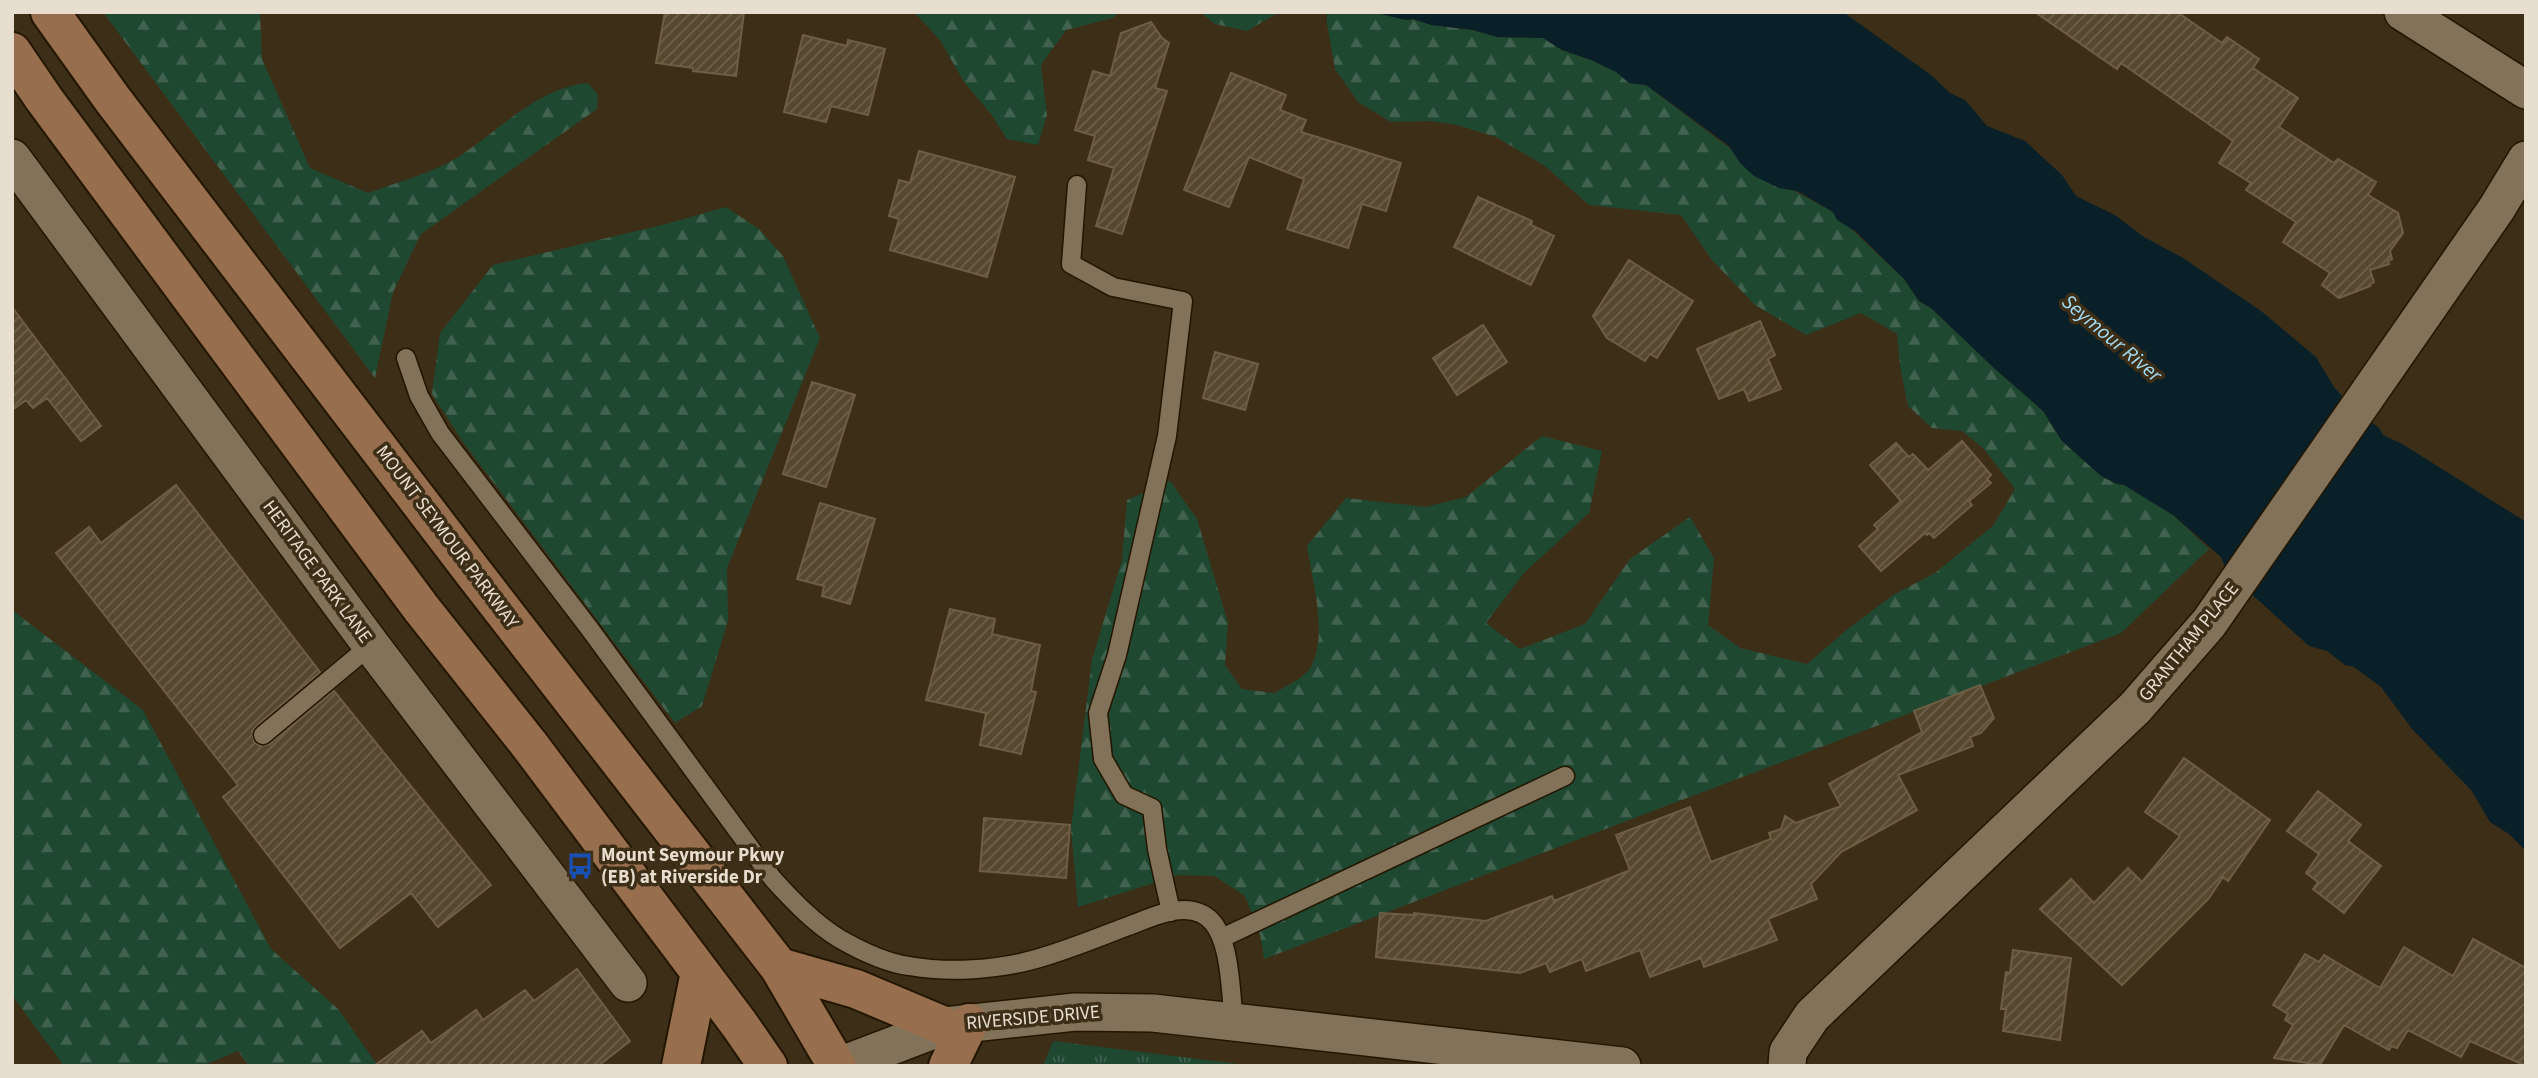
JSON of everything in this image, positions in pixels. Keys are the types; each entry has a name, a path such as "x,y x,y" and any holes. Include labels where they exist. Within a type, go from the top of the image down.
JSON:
{"main road":[{"name":"MOUNT SEYMOUR PARKWAY","path":"50,12 113,100 473,572 779,967 838,1066"},
{"path":"12,52 413,598 528,743 768,1066"},
{"path":"779,967 856,989 957,1024 948,1066"},
{"path":"681,1066 700,972"}],"street":[{"path":"2403,12 2526,90"},
{"name":"GRANTHAM PLACE","path":"1787,1066 1788,1052 1812,1016 2136,708 2222,605 2497,208 2526,160"},
{"name":"HERITAGE PARK LANE","path":"18,178 628,983"},
{"name":"RIVERSIDE DRIVE","path":"838,1066 957,1024 1075,1012 1153,1013 1232,1007 1622,1066"}],"lane":[{"path":"1077,186 1071,264 1113,287 1183,301 1167,436 1116,655 1098,713 1103,759 1124,795 1153,808 1157,849 1171,912"},
{"path":"406,358 419,396 447,443 589,628 773,879 802,909 839,938 879,957 908,966 946,969 1003,965 1038,958 1186,909 1203,914 1214,923 1222,938 1232,1007"},
{"path":"262,735 371,645"},
{"path":"1222,938 1565,776"}],"green space":[{"path":"103,12 260,12 262,59 310,168 368,193 449,162 536,101 570,86 588,83 598,95 597,109 421,234 393,292 375,378"},
{"path":"914,12 1120,12 1113,18 1066,30 1041,65 1047,115 1038,145 1007,139 991,114 964,82 940,40"},
{"path":"1200,12 1279,12 1247,31 1215,24"},
{"path":"1327,12 1372,12 1431,25 1473,30 1497,37 1543,38 1562,50 1617,72 1629,83 1646,85 1732,150 1791,189 1833,212 1904,279 1919,301 1931,308 2043,411 2062,441 2101,476 2124,485 2173,515 2209,549 2121,633 1264,959 1260,934 1245,896 1214,876 1179,875 1078,907 1071,829 1092,660 1122,560 1127,500 1170,481 1197,519 1228,623 1225,665 1242,689 1275,693 1307,672 1316,655 1318,608 1307,546 1346,498 1426,507 1466,497 1542,436 1602,451 1589,513 1524,573 1486,623 1520,649 1585,624 1630,559 1690,517 1714,558 1708,625 1740,648 1807,664 1893,595 1935,573 1993,526 2015,489 1984,449 1962,431 1932,428 1908,406 1897,334 1861,313 1806,335 1755,305 1712,260 1681,215 1589,205 1545,166 1496,137 1457,125 1428,121 1391,122 1358,102 1335,69"},
{"path":"726,207 759,229 783,256 820,338 727,568 728,621 702,706 675,723 463,442 432,394 440,333 493,265"},
{"path":"12,610 143,710 271,949 338,1009 378,1066 249,1066 238,1051 202,1066 64,1066 12,995"},
{"path":"1053,1041 1255,1066 1043,1066"}],"water":[{"name":"Seymour River","path":"1372,12 1843,12 1931,75 1950,93 1965,100 1987,126 2025,141 2062,175 2076,196 2115,215 2144,237 2183,258 2261,311 2316,357 2334,387 2348,403 2379,428 2383,435 2404,445 2526,522 2526,851 2509,834 2490,822 2471,790 2412,729 2381,687 2327,651 2309,646 2227,572 2221,557 2173,515 2124,485 2101,476 2062,441 2043,411 1931,308 1919,301 1904,279 1855,231 1837,220 1833,212 1797,191 1779,188 1754,176 1740,163 1729,146 1646,85 1629,83 1616,72 1562,50 1543,38 1497,37 1473,30 1431,25"}],"building":[{"path":"665,12 744,12 736,76 656,63"},
{"path":"2035,12 2177,12 2222,43 2227,37 2259,59 2253,68 2298,98 2279,127 2334,163 2338,159 2376,182 2368,195 2398,213 2403,233 2390,251 2392,259 2388,261 2389,264 2370,270 2374,282 2370,286 2339,298 2322,285 2330,273 2283,242 2296,222 2246,190 2251,183 2219,163 2233,141 2121,63 2117,69"},
{"path":"1151,22 1169,43 1155,88 1167,91 1122,234 1096,226 1114,168 1088,160 1095,136 1075,130 1093,71 1110,76 1121,33"},
{"path":"803,35 847,46 848,40 885,49 868,115 831,106 826,122 784,112"},
{"path":"1231,73 1286,95 1280,110 1306,120 1301,132 1401,163 1386,211 1362,204 1348,248 1287,229 1304,179 1249,157 1229,207 1184,190"},
{"path":"919,151 1015,177 987,277 890,250 899,219 889,216 899,180 910,183"},
{"path":"1478,197 1532,221 1531,225 1554,236 1531,285 1454,247"},
{"path":"1629,260 1693,301 1657,358 1650,354 1645,361 1607,338 1593,316"},
{"path":"12,307 101,426 81,441 47,398 33,408 26,400 12,410"},
{"path":"1760,321 1775,355 1768,359 1781,389 1749,401 1744,389 1719,399 1697,349"},
{"path":"1483,325 1507,362 1457,395 1433,358"},
{"path":"1215,352 1258,364 1245,410 1203,398"},
{"path":"812,382 855,395 826,487 783,474"},
{"path":"1962,441 1991,475 1987,479 1991,483 1969,501 1972,505 1934,538 1925,533 1881,571 1859,546 1878,529 1874,525 1901,501 1870,465 1896,443 1909,457 1913,454 1928,470"},
{"path":"176,485 320,672 256,726 252,732 254,742 260,746 270,744 334,691 491,885 438,927 411,893 340,948 223,797 238,785 56,553 89,527 101,543"},
{"path":"820,503 875,519 850,604 822,596 824,586 797,579"},
{"path":"950,609 995,619 992,634 1040,645 1031,691 1036,692 1021,754 980,745 986,713 926,700"},
{"path":"1980,685 1994,718 1981,733 1970,737 1973,746 1898,775 1917,810 1841,852 1811,884 1817,899 1768,919 1777,940 1704,967 1701,958 1650,977 1640,950 1586,971 1582,959 1550,972 1546,963 1520,973 1376,957 1380,913 1414,913 1486,921 1552,896 1554,901 1630,870 1616,835 1690,807 1711,862 1771,839 1769,833 1781,829 1785,816 1796,823 1841,806 1829,784 1922,732 1914,711"},
{"path":"2184,758 2270,820 2228,881 2223,877 2209,898 2122,985 2040,909 2071,879 2094,903 2128,868 2142,882 2180,836 2145,812"},
{"path":"2318,791 2361,825 2348,841 2381,866 2344,913 2313,889 2318,882 2306,873 2319,854 2287,831"},
{"path":"984,818 1070,825 1066,878 980,871"},
{"path":"2473,939 2526,968 2526,1066 2470,1041 2461,1057 2408,1030 2397,1048 2391,1046 2389,1050 2344,1025 2320,1065 2274,1058 2293,1025 2285,1020 2288,1014 2273,1005 2305,954 2319,962 2324,955 2380,988 2404,947 2453,976"},
{"path":"2013,950 2071,958 2060,1040 2003,1031 2006,1009 2001,1009 2006,972 2010,973"},
{"path":"577,969 630,1041 598,1066 374,1066 422,1031 431,1043 476,1010 483,1020 525,990 534,1001"}],"place":[{"name":"Mount Seymour Pkwy (EB) at Riverside Dr","path":"580,866"}]}
